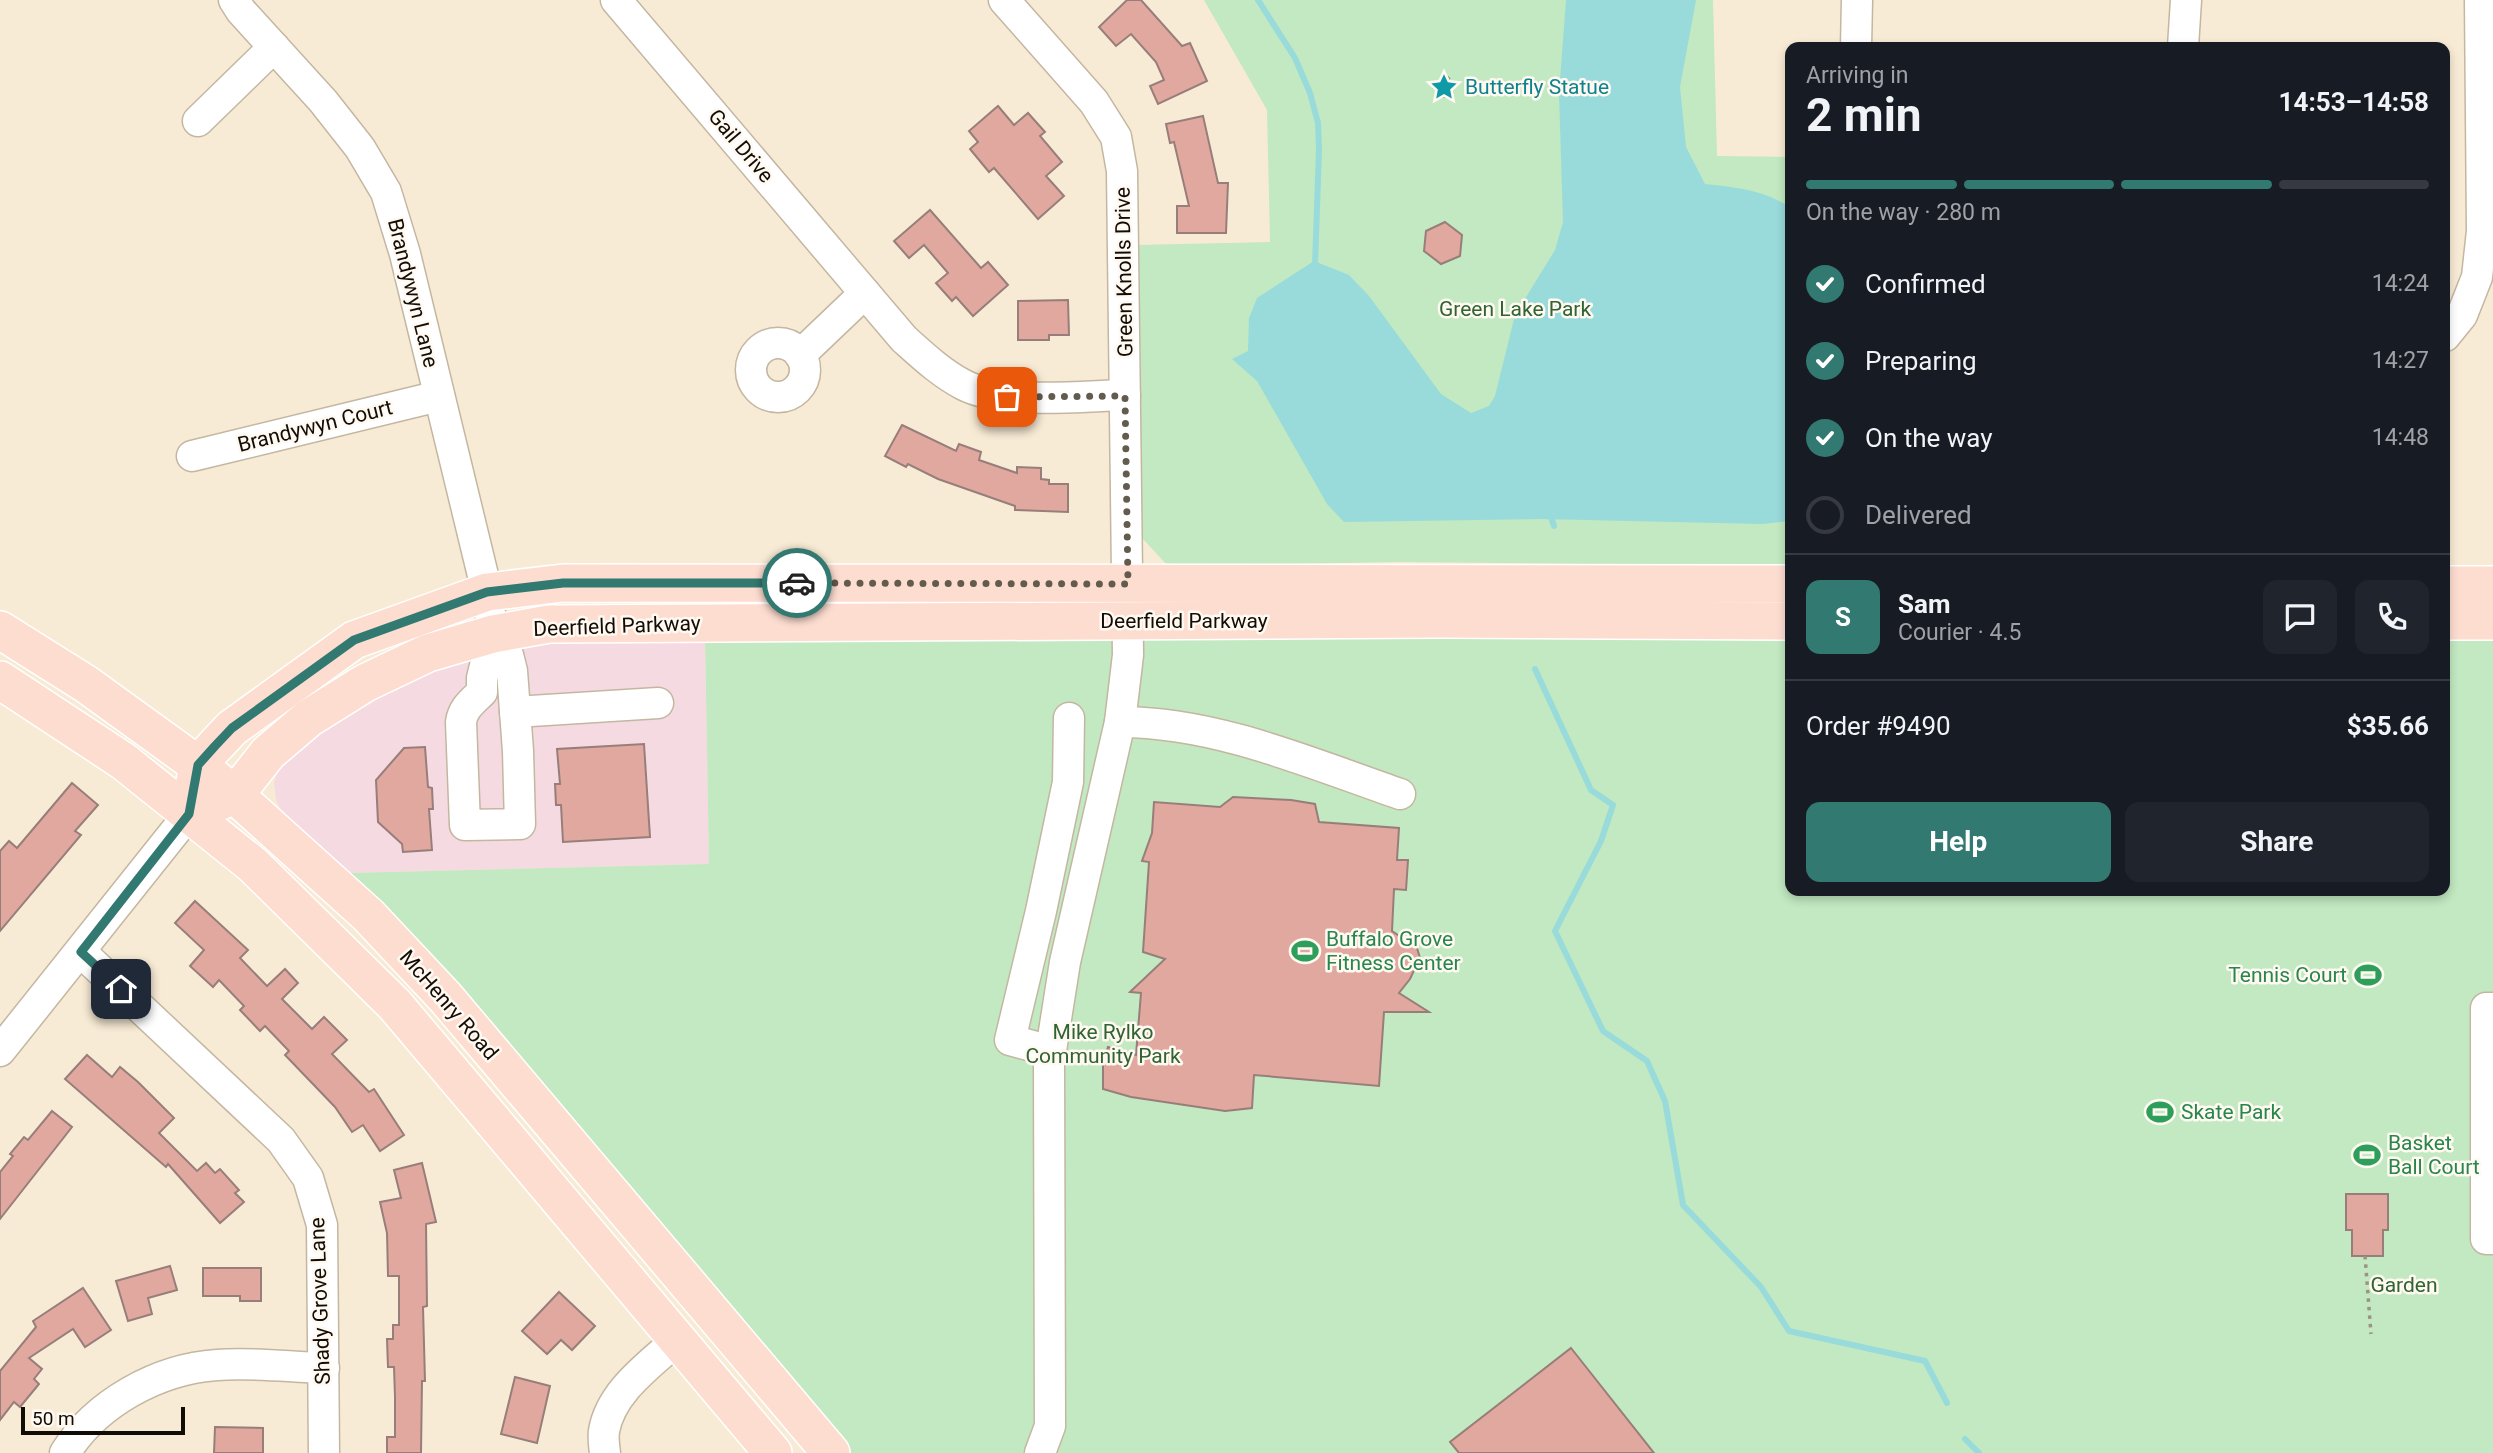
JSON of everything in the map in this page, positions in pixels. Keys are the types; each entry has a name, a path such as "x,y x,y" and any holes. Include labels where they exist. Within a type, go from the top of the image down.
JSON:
{"main road":[{"name":"Deerfield Parkway","path":"198,765 232,728 354,640 487,592 563,583 1785,584"},
{"path":"2450,585 2493,585"},
{"name":"Deerfield Parkway","path":"189,814 235,795 268,753 309,718 365,683 428,653 493,634 549,624 1441,619 1785,621"},
{"path":"2450,621 2493,621"},
{"name":"McHenry Road","path":"0,630 86,684 198,765 368,915 445,998 831,1453"},
{"name":"McHenry Road","path":"0,680 123,761 253,865 395,1005 773,1453"},
{"path":"189,814 198,765"}],"street":[{"name":"Brandywyn Lane","path":"234,0 338,120 360,148 386,192 405,254 487,592 493,634"},
{"name":"Gail Drive","path":"616,0 904,339 937,369 967,386 1007,397 1125,396"},
{"name":"Green Knolls Drive","path":"1004,0 1094,102 1116,137 1122,171 1128,655 1120,722 1065,962 1051,1051 1050,1426 1040,1453"},
{"path":"1856,42 1857,0"},
{"path":"2183,42 2186,0"},
{"path":"2450,330 2462,315 2477,277 2482,232 2480,0"},
{"path":"198,121 274,47"},
{"path":"800,355 865,293"},
{"name":"Brandywyn Court","path":"192,456 439,396"},
{"path":"493,634 508,655 515,712 520,824 465,825 462,714 482,692 482,677 493,634"},
{"path":"515,712 658,703"},
{"path":"1051,1051 1010,1040 1068,782 1069,718"},
{"path":"1120,722 1148,722 1257,745 1400,794"},
{"path":"0,1051 189,814"},
{"path":"1054,849 1088,859"},
{"name":"Shady Grove Lane","path":"81,952 281,1140 308,1178 322,1225 324,1453"},
{"path":"2493,1008 2486,1008 2486,1239 2493,1239"},
{"path":"605,1453 604,1432 612,1405 633,1380 678,1339"},
{"path":"65,1453 75,1437 115,1401 159,1377 216,1365 324,1368"}],"path":[{"path":"1434,85 1439,96 1450,96 1454,85 1446,76"},
{"path":"2365,1256 2371,1334"}],"shaded area":[{"path":"705,636 709,864 348,873 284,816 276,800 274,783 278,769 293,751 388,685 448,660 539,643"}],"green space":[{"name":"Green Lake Park","path":"1204,0 1713,0 1717,156 1785,157 1785,566 1399,562 1168,566 1142,538 1136,245 1270,242 1267,110"},
{"name":"Mike Rylko Community Park","path":"1785,634 1785,896 2450,896 2450,637 2493,637 2493,1453 845,1453 348,873 709,864 705,636"}],"water":[{"path":"1566,0 1696,0 1680,87 1686,147 1705,184 1760,193 1785,205 1785,522 1763,524 1541,519 1344,522 1327,504 1257,381 1232,359 1248,351 1249,318 1257,298 1314,261 1349,275 1369,296 1441,394 1471,413 1489,406 1495,396 1515,315 1555,250 1563,222 1559,93"}],"building":[{"path":"1127,0 1141,0 1182,46 1190,43 1207,81 1158,104 1150,86 1164,80 1156,62 1131,34 1116,46 1099,27"},
{"path":"998,106 1014,125 1028,113 1045,132 1040,136 1062,162 1046,176 1064,196 1038,219 994,168 989,172 970,149 978,142 969,131"},
{"path":"1203,116 1218,183 1228,183 1226,233 1177,233 1177,206 1189,206 1174,142 1170,143 1166,124"},
{"path":"930,210 981,268 988,262 1008,285 973,316 956,297 952,301 936,283 948,273 924,245 909,258 894,241"},
{"path":"1445,222 1462,235 1460,256 1441,264 1424,251 1426,231"},
{"path":"1068,300 1069,335 1049,335 1049,340 1018,340 1018,301"},
{"path":"902,425 956,451 959,444 981,452 979,460 1017,473 1017,467 1041,468 1041,479 1049,480 1049,484 1068,484 1068,512 1015,510 1015,506 938,479 908,464 906,467 885,456"},
{"path":"644,744 650,837 563,842 561,805 556,805 555,784 560,784 557,749"},
{"path":"425,747 428,787 432,788 433,809 429,809 432,850 403,852 402,844 378,822 376,780 404,748"},
{"path":"72,783 98,805 75,831 81,835 0,931 0,851 9,841 17,848"},
{"name":"Buffalo Grove Fitness Center","path":"1233,797 1315,804 1319,822 1399,828 1397,860 1408,860 1406,890 1394,889 1392,931 1417,948 1420,958 1410,979 1399,993 1429,1012 1384,1012 1379,1086 1254,1075 1252,1108 1225,1111 1131,1097 1103,1089 1103,1063 1108,1047 1136,1055 1141,993 1130,992 1165,959 1143,952 1149,862 1142,861 1152,833 1154,802 1220,807"},
{"path":"195,901 248,950 240,958 267,986 285,969 298,983 282,999 312,1029 324,1017 347,1040 332,1054 369,1092 374,1089 404,1135 380,1151 363,1125 352,1132 335,1107 285,1055 289,1051 265,1026 260,1031 240,1010 244,1006 219,980 213,987 190,966 204,950 175,923"},
{"path":"87,1055 112,1077 120,1067 138,1082 174,1118 159,1133 197,1171 206,1163 215,1173 220,1169 239,1190 235,1193 244,1202 220,1223 168,1164 166,1167 65,1079"},
{"path":"52,1111 72,1127 0,1219 0,1172 24,1137 28,1140"},
{"path":"422,1163 436,1222 426,1224 427,1306 423,1307 425,1381 422,1381 421,1453 387,1453 387,1437 395,1437 395,1397 394,1367 388,1367 387,1339 393,1339 393,1325 399,1325 399,1276 388,1276 387,1233 380,1202 401,1198 394,1170"},
{"path":"2346,1194 2388,1194 2388,1230 2383,1230 2383,1256 2352,1256 2352,1230 2346,1230"},
{"path":"170,1266 177,1290 148,1298 152,1314 128,1321 116,1281"},
{"path":"203,1268 261,1268 261,1301 240,1301 240,1296 203,1296"},
{"path":"83,1288 111,1330 85,1347 73,1329 29,1358 42,1369 34,1379 39,1384 20,1407 14,1402 0,1420 0,1371 36,1327 33,1321"},
{"path":"559,1292 595,1326 572,1350 561,1340 547,1354 522,1331"},
{"path":"1571,1348 1654,1453 1459,1453 1450,1442"},
{"path":"515,1377 550,1386 537,1443 501,1434"},
{"path":"215,1427 263,1428 263,1453 214,1453"}],"waterway":[{"path":"1258,0 1295,58 1310,93 1318,123 1315,266"},
{"path":"1550,514 1554,526"},
{"path":"1535,669 1591,790 1613,805 1601,841 1555,931 1603,1031 1647,1061 1665,1101 1683,1205 1761,1287 1789,1331 1925,1361 1947,1403"},
{"path":"1965,1439 1979,1453"}],"way so far":[{"path":"797,583 1128,584 1125,396 1007,397"}],"place":[{"name":"Butterfly Statue","path":"1444,87"},
{"name":"Buffalo Grove Fitness Center","path":"1305,951"},
{"name":"Tennis Court","path":"2368,975"},
{"name":"Skate Park","path":"2160,1112"},
{"name":"Basket Ball Court","path":"2367,1155"}],"route":[{"path":"121,989 81,952 189,814 198,765 232,728 354,640 487,592 563,583 797,583"}],"park label":[{"name":"Garden","path":"2404,1285"}]}
